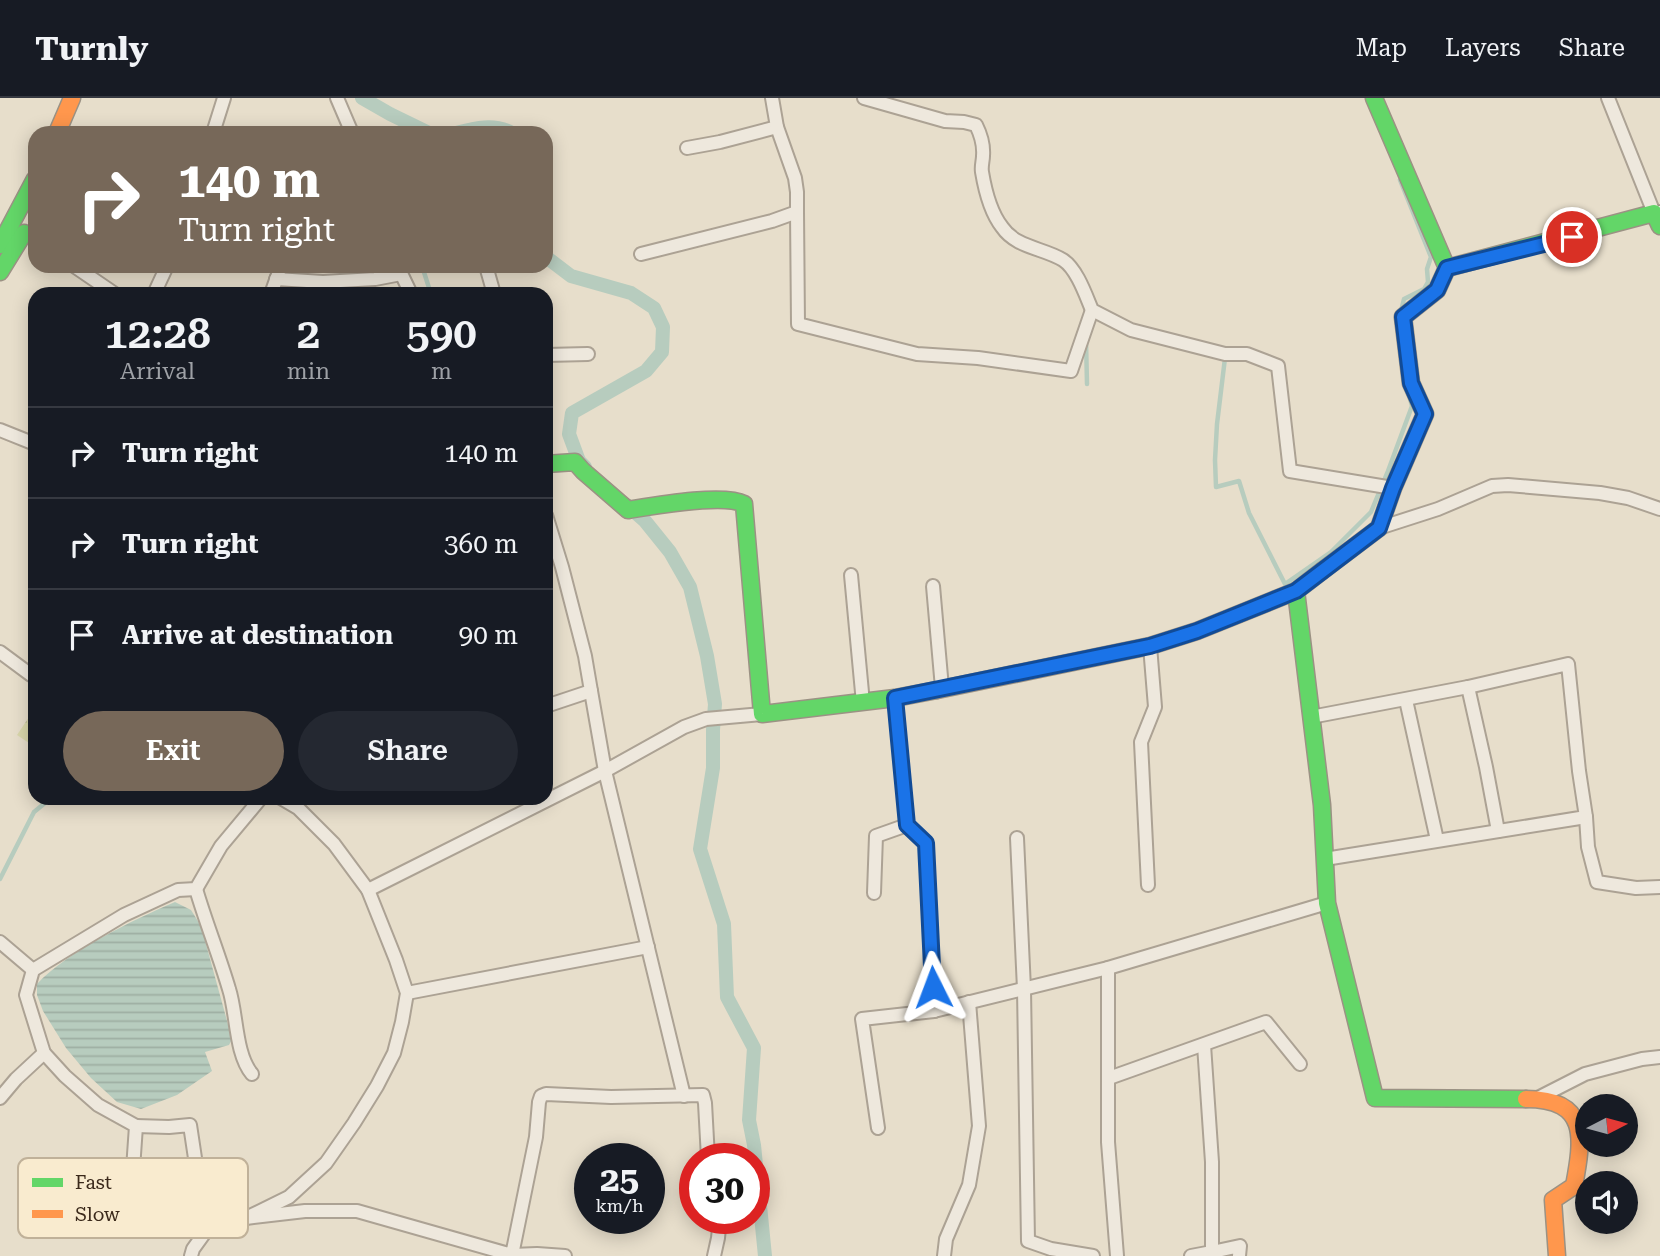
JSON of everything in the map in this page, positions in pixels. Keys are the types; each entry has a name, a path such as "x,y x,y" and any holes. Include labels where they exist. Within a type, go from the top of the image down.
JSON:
{"main road":[{"path":"60,126 72,98"},
{"path":"76,126 87,98"},
{"path":"553,464 575,462 583,471 635,509 708,501 741,501 745,506 762,714 895,698 1150,646 1197,631 1296,591 1379,528 1425,414 1411,383 1403,317 1437,290 1447,268 1374,98"},
{"path":"0,245 28,192"},
{"path":"1447,268 1658,217"},
{"path":"0,272 28,238"},
{"path":"1296,591 1322,805 1327,903 1375,1098 1536,1099 1561,1104 1575,1119 1580,1136 1579,1164 1574,1186 1553,1200 1556,1256"}],"street":[{"path":"215,126 224,98"},
{"path":"337,98 349,126"},
{"path":"772,98 777,127 795,178 798,324 917,354 978,358 1071,371 1092,310"},
{"path":"864,98 945,121 976,125 982,136 984,153 981,169 996,218 1015,240 1065,261 1079,280 1092,310 1131,330 1226,354 1247,354 1278,366 1290,471 1393,488"},
{"path":"1608,98 1658,217"},
{"path":"687,148 777,127"},
{"path":"641,254 772,221 797,212"},
{"path":"84,273 105,287"},
{"path":"273,287 278,273"},
{"path":"276,279 323,282 375,279 392,273"},
{"path":"553,355 588,354"},
{"path":"0,430 28,441"},
{"path":"1379,528 1438,509 1492,486 1600,493 1628,498 1660,509"},
{"path":"553,538 586,656 605,771 684,1096"},
{"path":"851,575 863,703"},
{"path":"933,586 942,688"},
{"path":"1148,885 1140,742 1155,707 1150,646"},
{"path":"0,652 28,672"},
{"path":"1311,717 1406,700 1569,664 1588,847 1597,882 1636,888 1660,887"},
{"path":"1468,687 1497,831"},
{"path":"553,704 591,691"},
{"path":"895,698 907,825 926,843 934,1011"},
{"path":"1406,700 1437,840"},
{"path":"553,797 684,727 706,719 762,714"},
{"path":"252,1074 247,1068 230,992 196,889 221,846 255,805"},
{"path":"248,1217 289,1198 326,1163 366,1105 394,1054 407,993 368,890 334,844 293,805"},
{"path":"368,890 537,805"},
{"path":"1325,859 1586,817"},
{"path":"874,893 876,836 907,825"},
{"path":"1017,838 1024,989 1028,1241 1051,1250 1093,1256"},
{"path":"195,1158 190,1125 136,1126 98,1105 65,1076 44,1053 26,995 33,970 124,915 178,890 196,889"},
{"path":"878,1128 862,1019 934,1011 1024,989 1108,968 1327,903"},
{"path":"0,942 33,970"},
{"path":"407,993 648,947"},
{"path":"1108,968 1108,1142 1117,1256"},
{"path":"944,1256 946,1239 969,1185 979,1126 969,1002"},
{"path":"1109,1078 1266,1022 1300,1065"},
{"path":"1204,1045 1212,1162 1212,1252"},
{"path":"0,1098 44,1053"},
{"path":"1536,1099 1585,1074 1660,1057"},
{"path":"512,1255 536,1138 541,1096 702,1095 705,1103 707,1143"},
{"path":"134,1158 136,1126"},
{"path":"248,1218 305,1211 357,1212 512,1255 565,1256"},
{"path":"714,1256 719,1234"},
{"path":"191,1256 201,1238"},
{"path":"1191,1256 1240,1246 1239,1256"}],"green space":[{"path":"28,718 28,742 17,735"}],"shaded area":[{"path":"175,902 191,910 201,926 232,1039 229,1045 205,1052 212,1071 177,1095 141,1109 117,1102 91,1078 66,1048 43,1011 37,995 37,984 83,948"}],"waterway":[{"path":"362,98 415,126"},
{"path":"1400,180 1431,257 1427,269 1428,282 1424,289 1404,299 1401,311"},
{"path":"553,262 571,276 631,293 654,308 663,327 662,352 646,371 572,413 569,434 579,461 585,467"},
{"path":"424,273 429,287"},
{"path":"1086,341 1087,384"},
{"path":"1223,358 1215,460 1216,487 1239,481 1249,513 1285,584 1331,552 1371,512 1412,406 1410,399"},
{"path":"628,506 645,521 670,552 690,587 707,656 715,704 713,768 700,849 724,924 727,997 754,1048 749,1120 765,1256"},
{"path":"0,879 34,812 42,805"}],"traffic: fast":[{"path":"1322,571 1379,528 1425,414 1411,383 1403,317 1437,290 1447,268 1374,98"},
{"path":"0,245 28,192"},
{"path":"1447,268 1654,213 1660,226"},
{"path":"0,272 24,233"},
{"path":"553,464 575,462 628,510 705,500 744,504 762,714 895,698 937,690"},
{"path":"1296,591 1322,805 1327,903 1375,1098 1526,1099"}],"traffic: slow":[{"path":"60,126 72,98"},
{"path":"937,690 1150,646 1197,631 1296,591 1322,571"},
{"path":"1526,1099 1547,1101 1561,1106 1571,1114 1577,1124 1579,1152 1574,1186 1553,1200 1557,1256"}],"route":[{"path":"933,987 926,843 907,825 895,698 1150,646 1197,631 1296,591 1379,528 1425,414 1411,383 1403,317 1437,290 1447,268 1572,237"}]}
